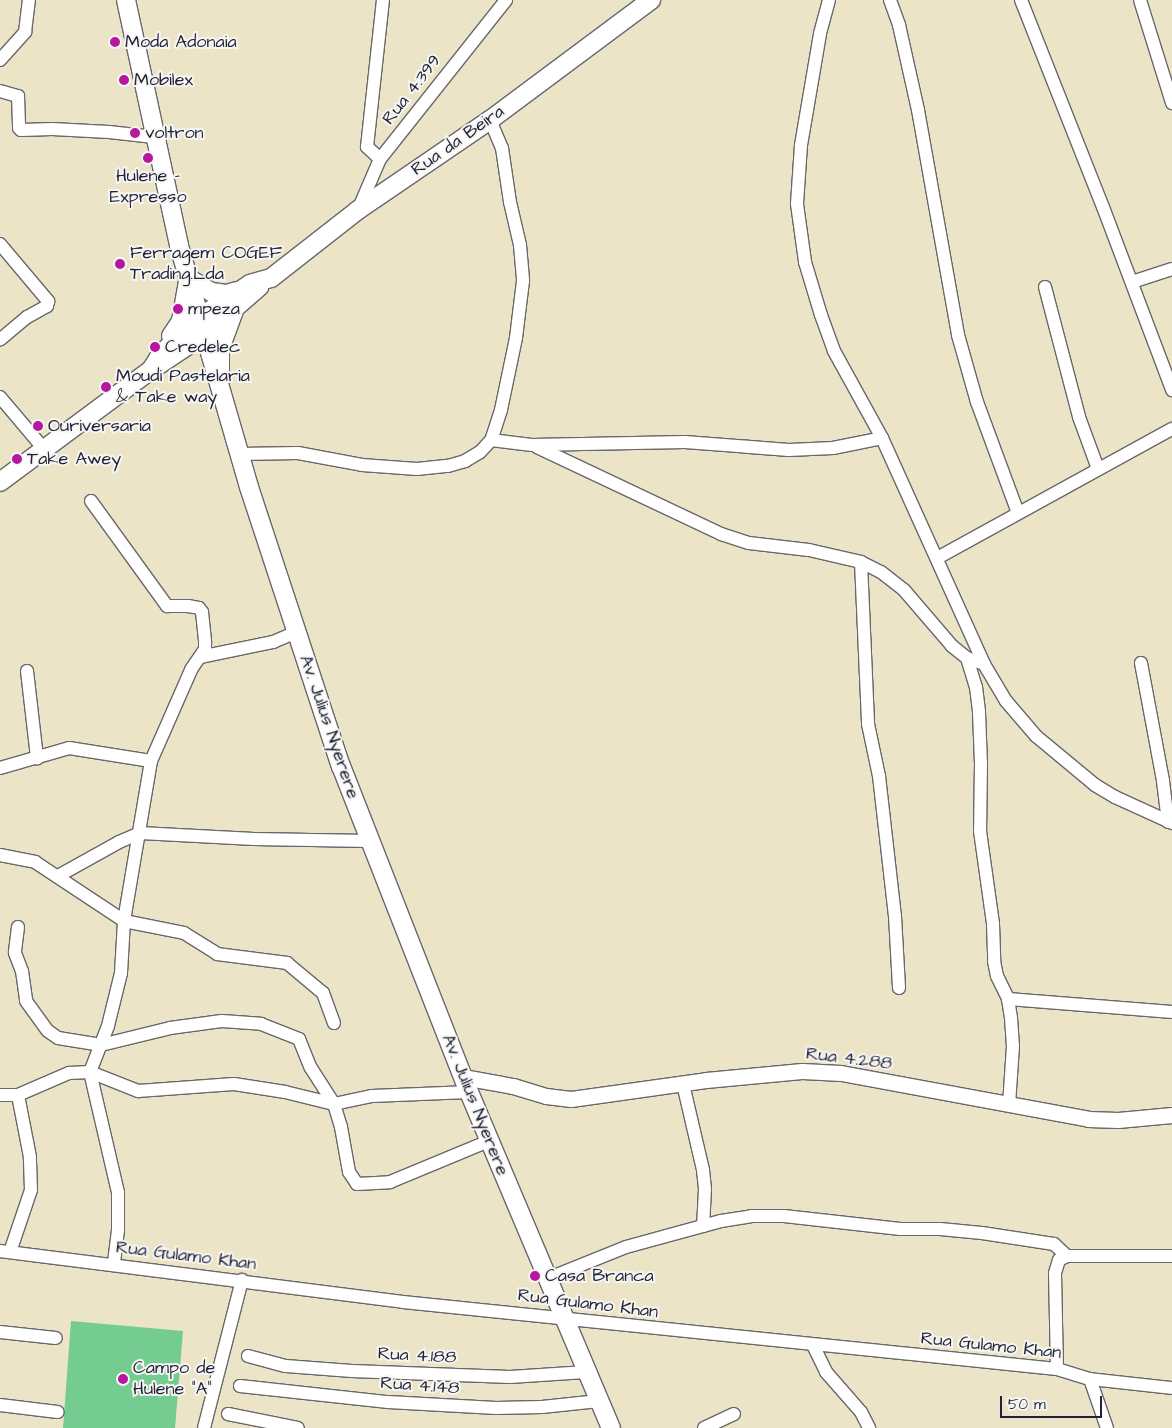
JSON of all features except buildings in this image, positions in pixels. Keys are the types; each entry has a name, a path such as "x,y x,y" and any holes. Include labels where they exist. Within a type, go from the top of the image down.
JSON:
{"main road":[{"name":"Av. Julius Nyerere","path":"126,0 154,138 179,246 249,487 341,766 466,1084 611,1428"},
{"name":"Rua da Beira","path":"0,482 151,370 205,334 268,279 358,210 490,120 651,0"},
{"path":"161,354 181,321 188,278 211,292 227,294 239,290"},
{"name":"Rua da Beira","path":"151,370 161,354 200,317 239,290 256,281 268,279"},
{"path":"222,394 220,349 234,310"}],"street":[{"path":"0,60 25,32 29,0"},
{"path":"380,160 367,146 382,0"},
{"name":"Rua 4.399","path":"358,210 380,160 506,0"},
{"path":"829,0 818,42 801,145 797,204 799,225 813,291 831,342 882,438 984,664 1020,718 1055,753 1095,785 1115,797 1170,822"},
{"path":"890,0 899,25 918,110 958,335 977,402 1018,513"},
{"path":"1021,0 1132,282 1172,390"},
{"path":"1140,0 1172,103"},
{"path":"0,91 18,96 19,128 21,130 52,129 109,132 154,138"},
{"path":"239,454 298,453 362,465 417,469 448,466 465,462 480,452 491,440 501,410 516,338 523,280 520,245 510,202 502,148 490,120"},
{"path":"0,244 48,304 27,317 0,340"},
{"path":"1132,282 1172,270"},
{"path":"1045,287 1080,417 1098,469"},
{"path":"0,396 50,446"},
{"path":"937,558 1172,429"},
{"path":"491,440 532,445 685,442 789,450 833,448 882,438"},
{"path":"532,445 721,534 749,542 809,550 861,562 881,572 904,590 935,628 967,658 984,664"},
{"path":"91,502 167,606 199,608 202,612 205,643 151,760 124,921 122,966 101,1046 90,1072 118,1192 118,1230 114,1266"},
{"path":"861,562 868,724 882,803 895,916 899,988"},
{"path":"200,656 273,642 296,632"},
{"path":"967,658 976,687 979,712 980,831 993,924 994,962 997,976 1008,999 1012,1046 1009,1104"},
{"path":"1141,663 1170,822"},
{"path":"27,671 37,758"},
{"path":"0,768 69,748 81,748 151,760"},
{"path":"58,876 140,833 254,839 369,841"},
{"path":"0,854 26,859 58,876 124,921 184,933 217,954 287,963 322,994 334,1023"},
{"path":"18,927 15,953 22,972 24,997 52,1036 101,1046 170,1028 208,1022 261,1024 299,1039 311,1068 334,1104 341,1126 349,1172 357,1184 390,1182 490,1141"},
{"path":"1008,999 1172,1012"},
{"name":"Rua 4.288","path":"466,1084 513,1086 546,1096 571,1099 761,1073 802,1071 841,1073 1088,1119 1118,1120 1172,1115"},
{"path":"0,1095 18,1095 69,1073 90,1072 138,1091 234,1084 284,1092 334,1104 372,1096 466,1084"},
{"path":"683,1084 704,1170 703,1226"},
{"path":"5,1251 31,1190 30,1157 18,1095"},
{"path":"549,1278 618,1250 736,1218 784,1216 900,1229 961,1230 1054,1244 1066,1256"},
{"name":"Rua Gulamo Khan","path":"5,1251 404,1302 1057,1369 1090,1379 1172,1388"},
{"path":"1057,1369 1055,1273 1059,1260 1066,1256 1172,1256"},
{"path":"204,1428 242,1280"},
{"path":"0,1332 56,1338"},
{"path":"813,1345 826,1372 843,1394 861,1412 869,1428"},
{"name":"Rua 4.188","path":"248,1356 286,1366 329,1370 480,1376 586,1372"},
{"path":"1090,1379 1107,1428"},
{"name":"Rua 4.148","path":"240,1386 388,1402 496,1408 534,1408 599,1401"},
{"path":"0,1405 58,1412"},
{"path":"228,1414 298,1428"},
{"path":"704,1428 734,1414"}],"green space":[{"name":"Campo de Hulene \"A\"","path":"71,1321 183,1331 175,1428 63,1428"}],"place":[{"name":"Moda Adonaia","path":"115,42"},
{"name":"Mobilex","path":"124,80"},
{"name":"voltron","path":"135,133"},
{"name":"Hulene - Expresso","path":"148,158"},
{"name":"Ferragem COGEF Trading.Lda","path":"120,264"},
{"name":"mpeza","path":"178,309"},
{"name":"Credelec","path":"155,347"},
{"name":"Moudi Pastelaria & Take way","path":"106,387"},
{"name":"Ouriversaria","path":"38,426"},
{"name":"Take Awey","path":"17,459"},
{"name":"Casa Branca","path":"535,1276"},
{"name":"Campo de Hulene \"A\"","path":"123,1379"}]}
